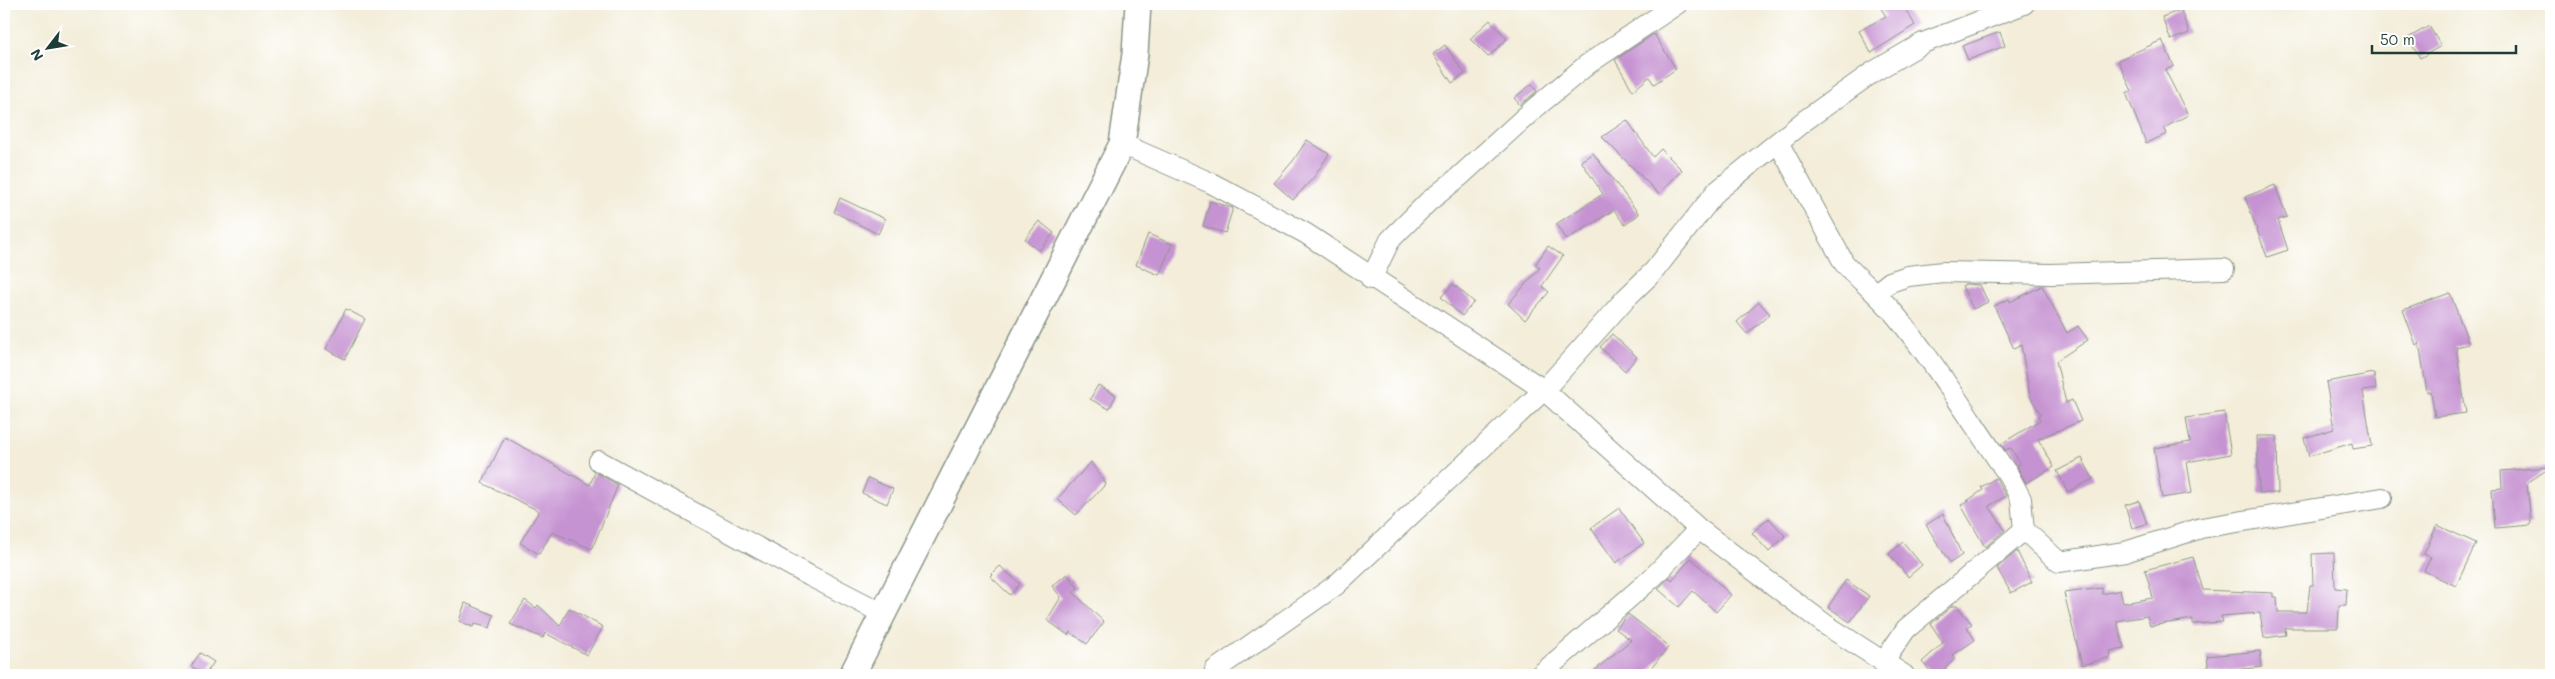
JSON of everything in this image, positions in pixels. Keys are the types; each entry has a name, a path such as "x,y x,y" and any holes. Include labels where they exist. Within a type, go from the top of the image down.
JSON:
{"street":[{"path":"852,675 1122,144 1135,54 1138,4"},
{"path":"1371,278 1390,240 1428,202 1459,178 1535,108 1588,64 1677,4"},
{"path":"1215,670 1336,585 1544,390 1626,298 1654,271 1716,192 1778,142 1873,72 1923,43 2024,4"},
{"path":"1778,142 1844,263 1858,279 1876,292 1898,317 2009,476 2021,499 2024,530 2059,562 2125,552 2202,528 2382,498"},
{"path":"1122,144 1211,183 1288,224 1544,390 1699,529 1826,626 1904,675"},
{"path":"1876,292 1890,282 1908,276 1943,272 2051,274 2224,270"},
{"path":"600,461 810,576 884,614"},
{"path":"1540,675 1652,578 1699,529"},
{"path":"1883,663 1906,629 2024,530"}],"building":[{"path":"1878,4 1902,4 1915,25 1871,53 1859,31 1886,16"},
{"path":"2181,10 2189,33 2171,40 2162,17"},
{"path":"1490,20 1507,39 1488,57 1470,39"},
{"path":"2429,26 2441,46 2420,58 2408,38"},
{"path":"2000,32 2005,46 1968,60 1962,46"},
{"path":"1654,34 1676,69 1654,84 1649,77 1633,91 1615,60"},
{"path":"2162,40 2174,66 2165,70 2188,115 2164,128 2167,134 2146,143 2126,93 2132,91 2118,60"},
{"path":"1445,45 1465,74 1452,83 1433,54"},
{"path":"1532,84 1537,91 1520,105 1514,98"},
{"path":"1627,120 1653,157 1661,149 1682,170 1659,194 1602,137"},
{"path":"1307,140 1329,154 1314,177 1293,200 1274,183 1293,161"},
{"path":"1593,153 1639,214 1625,225 1614,210 1566,240 1556,224 1603,194 1581,161"},
{"path":"2275,185 2287,217 2278,220 2288,250 2267,257 2245,197"},
{"path":"840,198 885,219 878,234 834,212"},
{"path":"1210,201 1233,208 1225,233 1203,226"},
{"path":"1039,221 1054,233 1039,251 1025,239"},
{"path":"1148,234 1172,244 1159,275 1136,265"},
{"path":"1548,246 1563,256 1542,286 1549,292 1525,320 1508,304 1540,268 1535,265"},
{"path":"1453,284 1474,302 1462,316 1441,297"},
{"path":"1966,284 1980,285 1988,302 1973,309 1962,286"},
{"path":"2042,286 2067,333 2078,326 2088,340 2056,361 2066,403 2072,400 2081,421 2038,439 2054,467 2026,483 2017,466 2020,464 2011,448 2005,450 2001,444 2040,420 2038,416 2041,415 2030,396 2021,345 2014,349 1994,306 2009,299 2010,302"},
{"path":"2450,293 2469,344 2456,347 2466,413 2435,417 2431,392 2427,392 2419,343 2416,345 2403,310"},
{"path":"1759,302 1770,314 1747,334 1737,322"},
{"path":"346,309 365,319 345,359 326,349"},
{"path":"1612,334 1637,357 1625,371 1600,347"},
{"path":"2374,373 2376,389 2363,391 2372,446 2353,449 2352,443 2309,456 2304,438 2334,429 2326,382"},
{"path":"1098,385 1116,395 1109,409 1090,399"},
{"path":"2224,412 2231,454 2187,462 2192,493 2162,498 2154,448 2190,442 2186,418"},
{"path":"2257,436 2277,436 2278,493 2259,493"},
{"path":"505,437 590,485 595,472 618,485 592,549 552,532 539,554 520,543 539,511 482,483"},
{"path":"2082,458 2093,479 2068,492 2057,471"},
{"path":"1091,462 1106,484 1076,515 1057,499"},
{"path":"2551,467 2527,483 2531,525 2495,528 2492,489 2502,488 2501,471"},
{"path":"868,478 893,489 887,504 862,493"},
{"path":"1996,478 2006,496 1989,506 2005,530 1985,547 1961,505 1983,490 1981,487"},
{"path":"2139,501 2147,524 2132,528 2125,505"},
{"path":"1619,508 1644,543 1616,563 1591,528"},
{"path":"1943,514 1962,555 1950,563 1926,525"},
{"path":"1769,518 1785,536 1769,552 1752,533"},
{"path":"2437,525 2476,543 2456,586 2424,571 2431,557 2424,554"},
{"path":"1903,542 1922,565 1908,577 1889,554"},
{"path":"2017,551 2032,582 2011,593 1997,568"},
{"path":"2334,553 2335,588 2347,589 2346,605 2339,605 2338,628 2285,628 2286,635 2264,638 2260,613 2221,616 2223,622 2193,624 2193,619 2150,626 2147,616 2117,621 2124,648 2110,651 2111,657 2082,665 2064,593 2102,588 2102,594 2120,590 2123,603 2153,598 2145,570 2193,557 2203,590 2273,593 2273,597 2277,597 2278,612 2307,612 2310,585 2313,585 2312,554"},
{"path":"1691,558 1731,595 1716,612 1693,591 1679,607 1658,589 1669,577 1672,580"},
{"path":"1000,566 1020,584 1010,595 990,576"},
{"path":"1067,574 1078,588 1073,592 1104,622 1087,644 1070,632 1068,635 1047,620 1061,597 1052,586"},
{"path":"1846,580 1869,596 1850,622 1828,607"},
{"path":"525,600 536,608 538,605 560,626 569,608 603,627 587,655 545,633 543,638 510,624"},
{"path":"465,603 494,615 490,628 475,624 473,627 459,621"},
{"path":"1952,606 1957,606 1972,624 1967,627 1975,640 1953,655 1956,658 1938,675 1934,675 1922,662 1943,643 1931,624"},
{"path":"1628,614 1669,646 1646,675 1589,675 1631,640 1616,629"},
{"path":"2260,651 2262,667 2209,673 2207,656"},
{"path":"200,653 214,662 205,675 191,666"}]}
